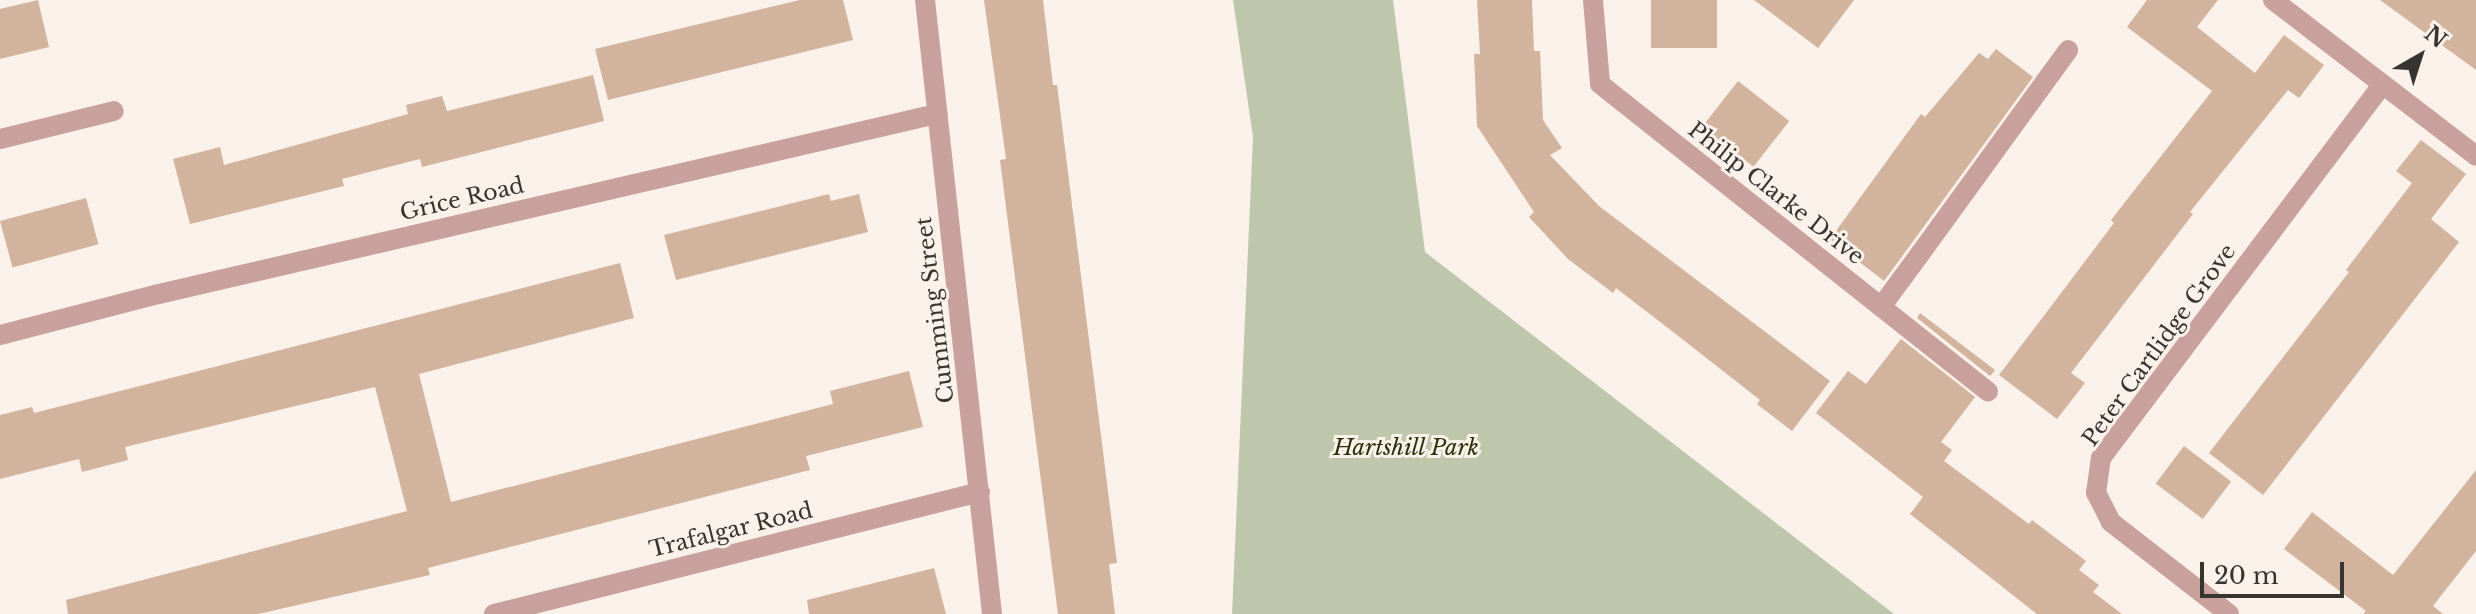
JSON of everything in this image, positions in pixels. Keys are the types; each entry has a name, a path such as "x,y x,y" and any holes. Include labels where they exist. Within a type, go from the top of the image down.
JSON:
{"street":[{"name":"Cumming Street","path":"925,0 992,614"},
{"name":"Philip Clarke Drive","path":"1593,0 1600,84 1988,391"},
{"path":"2273,0 2476,156"},
{"path":"1881,307 2068,50"},
{"name":"Peter Cartlidge Grove","path":"2229,614 2111,522 2096,493 2101,458 2383,84"},
{"path":"0,139 114,111"},
{"name":"Grice Road","path":"0,335 159,294 937,114"},
{"name":"Trafalgar Road","path":"494,614 980,492"}],"green space":[{"name":"Hartshill Park","path":"1233,0 1393,0 1425,252 1894,614 1232,614 1253,137"}],"building":[{"path":"38,0 49,47 0,59 0,9"},
{"path":"800,0 843,0 853,40 608,100 595,49"},
{"path":"984,0 1043,0 1053,85 1057,85 1117,563 1109,564 1115,614 1058,614 1000,160 1006,159"},
{"path":"1477,0 1532,0 1534,51 1540,51 1543,120 1562,148 1550,155 1599,206 1830,381 1792,431 1757,404 1760,400 1616,288 1613,293 1568,259 1529,217 1534,212 1477,126 1474,54 1480,54"},
{"path":"1651,0 1717,0 1717,48 1651,48"},
{"path":"1754,0 1854,0 1818,48"},
{"path":"2147,0 2218,0 2197,27 2255,73 2284,35 2324,65 2299,98 2288,90 2190,212 2193,214 2071,373 2085,383 2057,419 1999,375 2114,223 2111,220 2212,91 2127,27"},
{"path":"2380,0 2476,0 2476,70"},
{"path":"1996,49 2033,77 1884,281 1830,239 1921,114 1925,117 1979,53 1988,59"},
{"path":"593,75 604,121 422,167 420,159 342,179 344,186 190,224 173,159 220,147 224,165 408,114 406,105 442,96 447,111"},
{"path":"1738,81 1789,121 1754,167 1702,127"},
{"path":"2421,140 2466,174 2431,219 2459,242 2263,495 2209,453 2349,272 2346,270 2412,183 2396,171"},
{"path":"829,194 831,201 859,194 868,232 676,280 664,235"},
{"path":"86,198 98,244 12,267 0,221"},
{"path":"620,263 634,318 419,374 451,502 833,404 830,391 909,371 923,427 806,456 810,470 428,568 430,575 258,614 68,614 66,600 407,511 375,387 125,447 128,460 82,472 79,459 0,479 0,415 32,407 34,413"},
{"path":"1920,313 1995,370 1990,376 1917,318"},
{"path":"1901,339 1975,397 1941,442 1952,450 1944,461 2029,524 2032,520 2086,561 2079,570 2099,585 2093,592 2122,614 2037,614 1910,514 1923,497 1816,413 1848,371 1866,384"},
{"path":"2184,446 2231,482 2203,519 2156,484"},
{"path":"2476,470 2476,551 2433,606 2443,614 2363,614 2366,611 2284,549 2312,512 2393,575"},
{"path":"934,568 946,614 809,614 807,600"}]}
